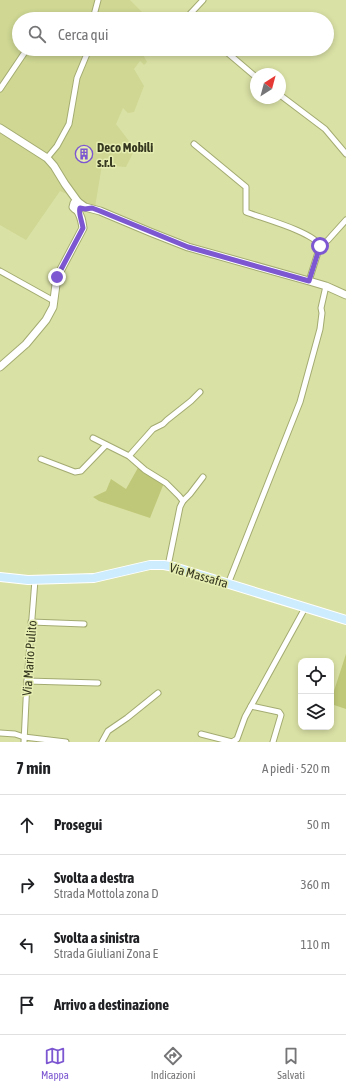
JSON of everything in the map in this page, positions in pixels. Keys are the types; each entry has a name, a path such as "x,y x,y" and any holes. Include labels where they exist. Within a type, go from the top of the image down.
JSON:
{"main road":[{"path":"0,128 47,158 54,166 65,184 67,195 78,207 83,228 57,277 53,307 46,320 26,344 0,367"},
{"path":"78,207 85,209 92,208 188,247 326,286 346,295"},
{"name":"Via Massafra","path":"0,577 35,580 94,578 150,565 168,566 346,620"}],"street":[{"path":"95,12 98,0"},
{"path":"192,12 203,0"},
{"path":"0,88 22,56"},
{"path":"47,158 57,146 69,124 77,78 86,56"},
{"path":"231,56 250,72"},
{"path":"286,100 325,129 346,154"},
{"path":"194,144 246,187 246,212 306,234 318,242 320,246"},
{"path":"309,281 320,246 328,240 346,220"},
{"path":"0,271 54,302"},
{"path":"228,584 300,402 320,329 322,313 321,308 326,286"},
{"path":"129,456 153,429 165,423 200,392"},
{"path":"93,438 106,445 114,447 129,456 145,470 166,483 183,501"},
{"path":"41,459 78,472 84,468 106,445"},
{"path":"168,566 180,507 183,501 203,477"},
{"name":"Via Mario Pulito","path":"24,740 35,580"},
{"path":"201,734 232,742 237,739 245,717 305,608"},
{"path":"32,622 84,624"},
{"path":"27,681 98,683"},
{"path":"102,742 108,731 158,693"},
{"path":"251,706 280,712 281,715 273,742"},
{"path":"0,733 15,734 24,740 66,742"}],"shaded area":[{"path":"0,0 130,0 142,12 12,12 12,56 144,56 147,62 144,65 140,61 134,69 144,86 134,112 128,113 123,108 116,124 135,149 126,167 102,165 95,207 84,206 74,197 60,191 26,240 0,225"},
{"path":"139,466 164,483 150,518 99,501 93,497 106,491 111,479 126,489"},
{"path":"346,654 346,709 334,705 334,691"}],"place":[{"name":"Deco Mobili s.r.l.","path":"84,154"}],"route":[{"path":"57,277 83,228 79,208 92,208 188,247 309,281 320,246"}]}
